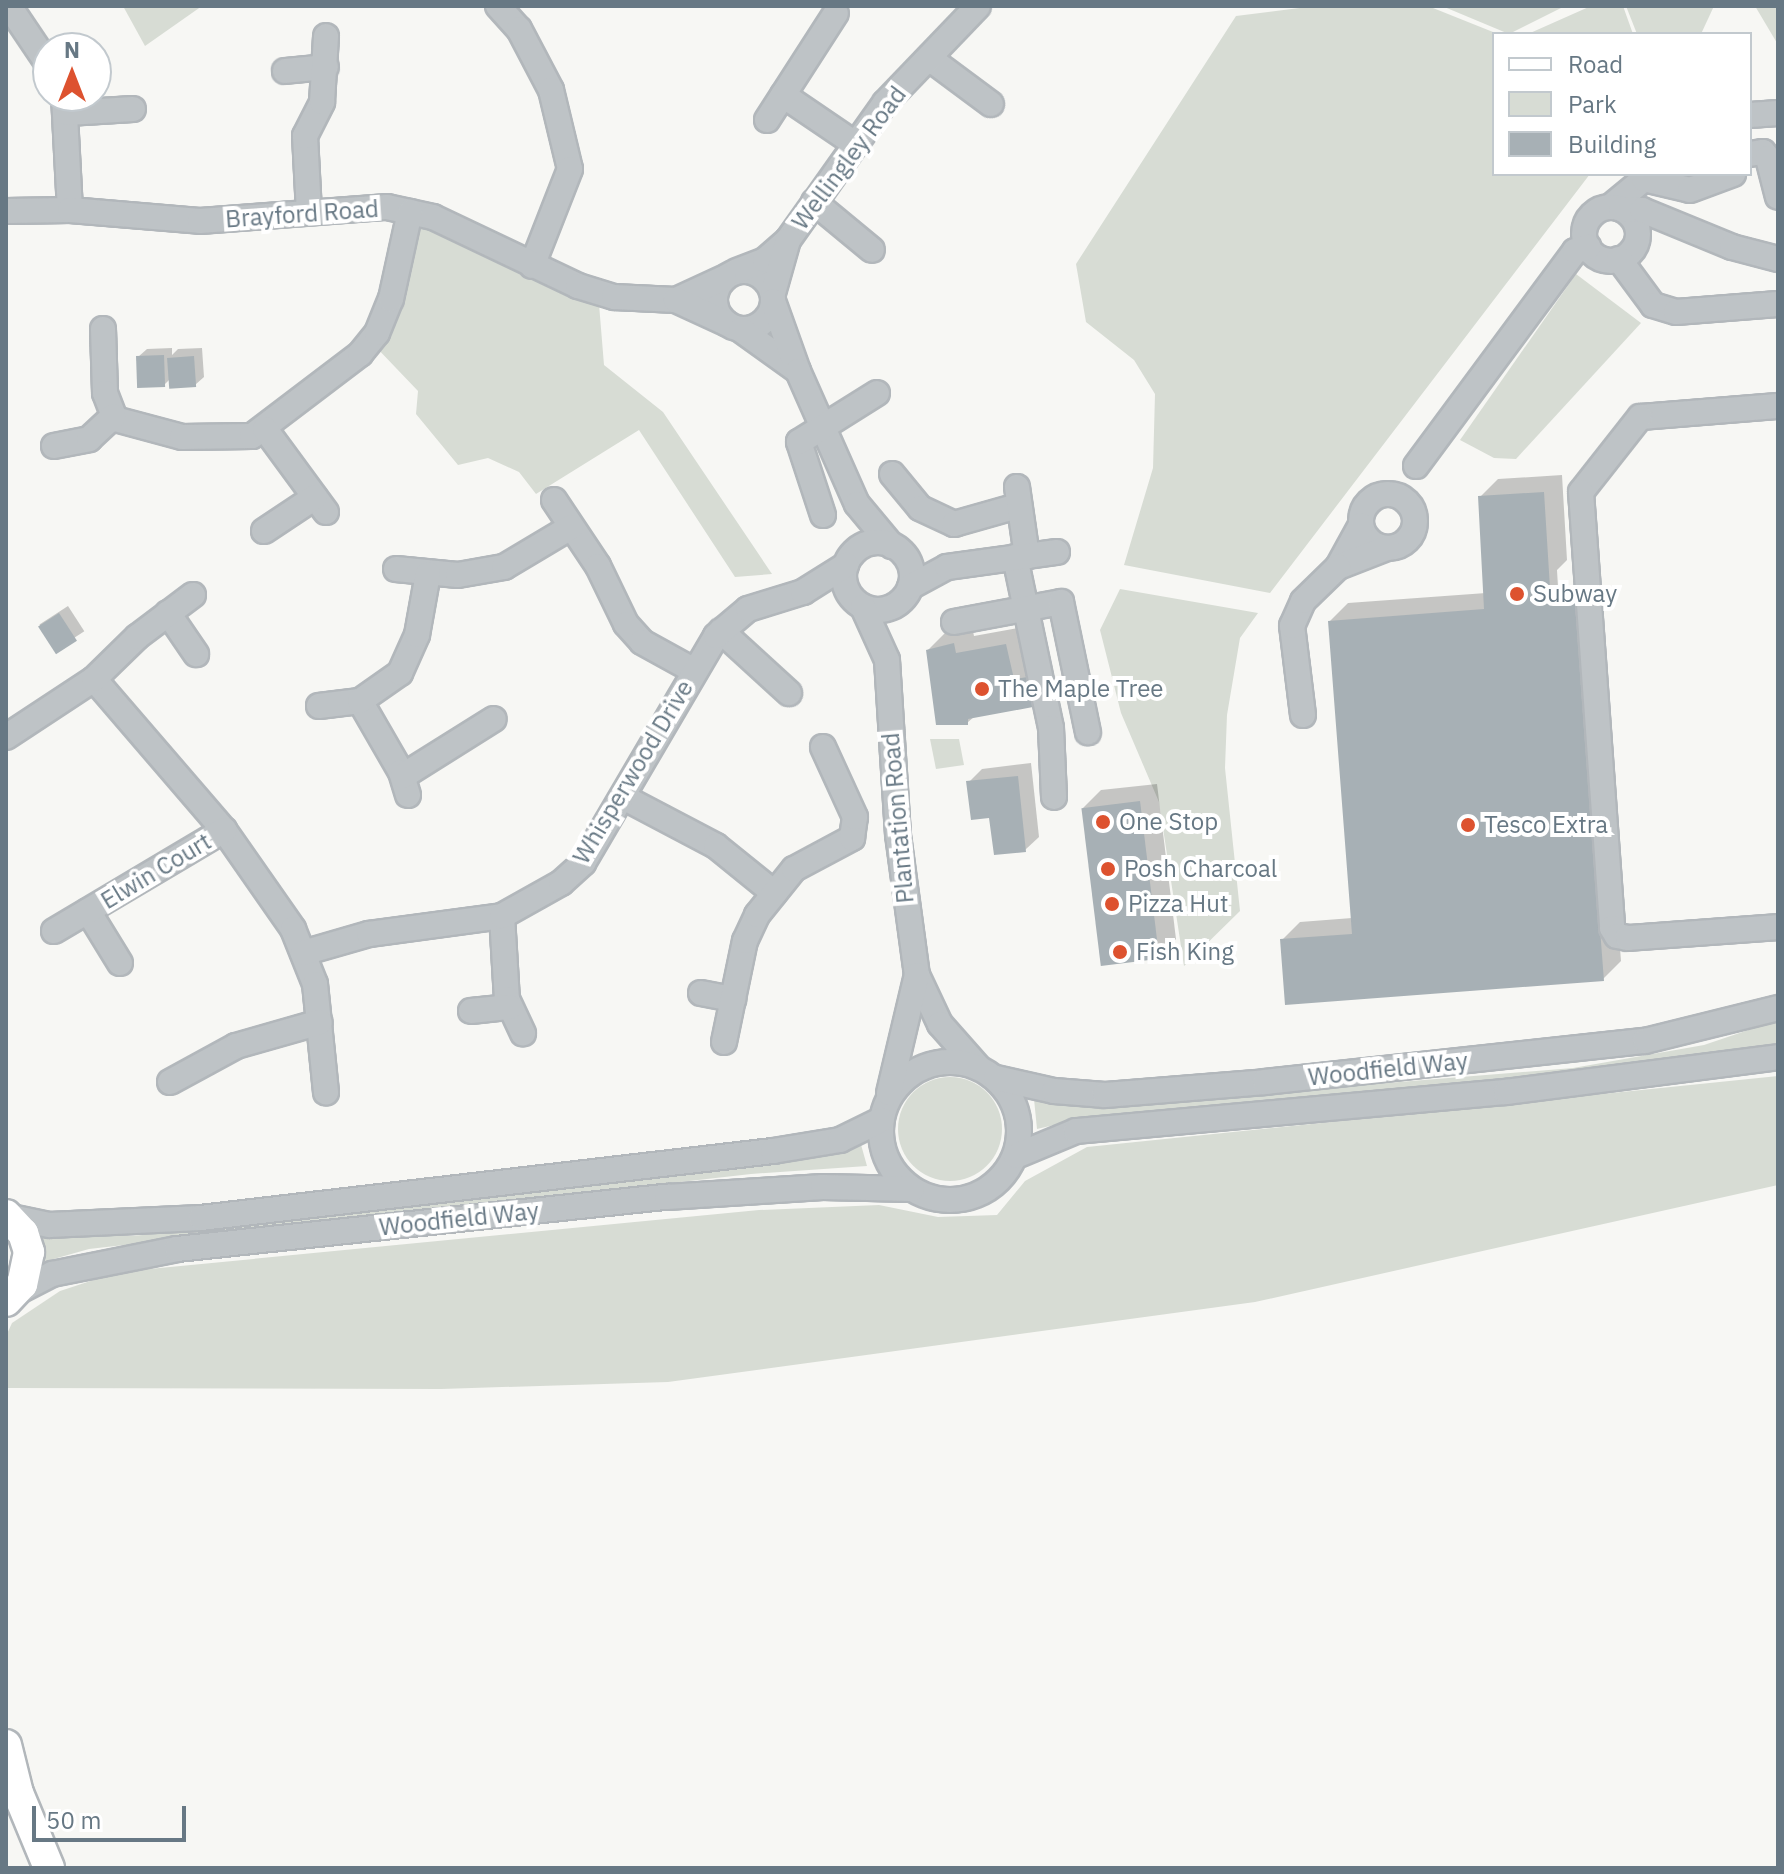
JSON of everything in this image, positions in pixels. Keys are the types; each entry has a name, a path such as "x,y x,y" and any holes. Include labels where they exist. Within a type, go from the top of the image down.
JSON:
{"main road":[{"path":"8,1216 29,1252 26,1274 10,1297"},
{"path":"6,1745 18,1793 49,1868"}],"street":[{"path":"9,6 32,40"},
{"path":"498,6 519,29 551,90 570,169 532,266"},
{"name":"Wellingley Road","path":"729,275 765,260 788,240 855,144 978,6"},
{"path":"767,120 836,13"},
{"path":"309,212 305,136 322,102 326,36"},
{"path":"929,58 991,104"},
{"path":"285,71 326,67"},
{"path":"783,95 855,144"},
{"path":"112,107 133,109"},
{"path":"66,112 70,210"},
{"path":"1752,154 1763,152 1768,158 1778,197"},
{"path":"1678,227 1656,228 1627,253 1601,259 1588,247 1589,218 1615,208 1646,177 1719,183 1730,176"},
{"path":"814,202 872,250"},
{"name":"Brayford Road","path":"6,211 70,210 200,221 363,206 410,212 433,217 532,266 614,297 676,300 734,326"},
{"path":"1615,208 1642,210 1678,227 1778,259"},
{"path":"1615,208 1638,228 1627,253"},
{"path":"103,329 105,393 113,417 127,425 182,437 231,439 265,429 360,354 377,333 391,299 410,212"},
{"name":"Wellingley Road","path":"773,297 788,240"},
{"path":"1303,715 1292,626 1303,601 1338,567 1361,525 1365,507 1416,466 1575,251 1588,247"},
{"path":"1627,253 1653,305 1676,312 1778,304"},
{"path":"798,371 734,326 714,299 729,275 756,273 773,297 798,371 857,504 898,550 911,571 908,592"},
{"name":"Brayford Road","path":"676,300 729,275"},
{"path":"734,326 764,321 773,297"},
{"path":"823,515 799,442 823,422 877,393"},
{"path":"1778,406 1640,417 1581,492 1612,928 1617,936 1628,938 1778,927"},
{"path":"54,446 89,439 113,417"},
{"path":"264,531 320,504 265,429"},
{"path":"1338,567 1409,538 1415,524 1412,510 1416,466"},
{"path":"892,474 920,508 954,524 1017,496 1026,608 1051,728 1054,797"},
{"path":"1377,497 1394,495 1412,510"},
{"path":"554,500 598,566 626,624 642,642 693,670"},
{"path":"857,504 846,589 858,604 885,610 947,567 1057,552"},
{"path":"1361,525 1370,541 1387,548"},
{"path":"396,569 428,574 504,567 571,527"},
{"path":"849,560 868,544 898,550 947,567"},
{"name":"Whisperwood Drive","path":"303,953 369,934 502,916 541,897 583,863 693,670 721,631 748,609 803,592 849,560"},
{"path":"319,706 360,701 400,673 409,658 428,574"},
{"name":"Whisperwood Drive","path":"803,592 858,604"},
{"name":"Plantation Road","path":"908,592 887,660 898,835 917,975 940,1024 987,1072"},
{"path":"6,737 94,679 168,613 193,595"},
{"path":"954,622 1061,602 1088,732"},
{"name":"Plantation Road","path":"858,604 887,660"},
{"path":"168,613 196,654"},
{"path":"721,631 789,693"},
{"path":"94,679 224,830 293,929 315,984 326,1092"},
{"path":"360,701 405,786 494,719"},
{"path":"724,1042 745,941 774,893 794,869 852,838 855,817 823,747"},
{"path":"623,797 716,846 774,893"},
{"name":"Elwin Court","path":"54,931 224,830"},
{"name":"Elwin Court","path":"88,911 120,963"},
{"path":"502,916 510,1007 523,1034"},
{"name":"Plantation Road","path":"889,1096 917,975"},
{"path":"701,993 733,999"},
{"path":"471,1011 510,1007"},
{"name":"Woodfield Way","path":"987,1072 1054,1091 1105,1095 1252,1083 1645,1041 1778,1008"},
{"path":"170,1082 236,1046 320,1022"},
{"name":"Woodfield Way","path":"1016,1156 1076,1131 1506,1092 1778,1057"},
{"path":"942,1062 987,1072 1011,1097 1020,1120 1016,1156 1003,1177 971,1196 934,1199 912,1189 887,1159 881,1120 889,1096 921,1068 942,1062"},
{"name":"Woodfield Way","path":"8,1216 49,1225 201,1218 773,1151 840,1140 881,1120"},
{"name":"Woodfield Way","path":"10,1297 52,1274 177,1249 667,1197 823,1187 912,1189"}],"green space":[{"path":"123,6 202,6 145,46"},
{"path":"1315,6 1428,6 1493,32 1492,176 1588,176 1270,593 1124,565 1153,468 1155,394 1134,360 1086,322 1076,264 1236,16"},
{"path":"1442,6 1565,6 1513,32 1504,32"},
{"path":"1591,6 1623,6 1632,32 1532,32"},
{"path":"1626,6 1714,6 1702,32 1636,32"},
{"path":"1755,6 1778,6 1778,44 1777,43"},
{"path":"413,220 599,304 604,365 663,412 772,574 735,577 639,430 536,494 519,472 488,458 458,465 416,414 418,391 374,345"},
{"path":"1576,274 1641,323 1516,459 1494,458 1460,440"},
{"path":"1120,589 1258,613 1240,638 1227,715 1225,768 1240,911 1184,966 1159,802 1121,713 1100,630"},
{"path":"930,739 959,739 964,765 936,769"},
{"path":"1778,1020 1778,1043 1574,1076 1093,1116 1037,1129 1034,1099 1093,1107 1573,1068 1704,1045"},
{"path":"1778,1076 1778,1185 1255,1302 668,1382 441,1389 6,1388 6,1336 12,1323 60,1291 118,1272 759,1210 879,1205 938,1217 997,1215 1025,1181 1087,1147"},
{"path":"950,1077 970,1081 987,1092 998,1109 1002,1129 998,1149 987,1166 970,1177 950,1181 930,1177 913,1166 902,1149 898,1129 902,1109 913,1092 930,1081"},
{"path":"860,1141 867,1166 751,1174 89,1249 43,1262 40,1234 130,1236 240,1227 780,1163 829,1155"}],"building":[{"path":"164,355 165,387 137,388 136,356"},
{"path":"194,356 196,387 169,389 167,358"},
{"name":"Tesco Extra","path":"1544,492 1551,604 1575,602 1604,981 1285,1005 1280,939 1352,934 1328,621 1484,609 1478,496"},
{"path":"59,613 77,641 56,654 38,627"},
{"name":"The Maple Tree","path":"954,643 956,653 1006,644 1014,679 1028,677 1033,707 968,719 968,725 936,725 926,650"},
{"path":"1018,776 1026,852 994,855 989,818 971,820 966,781"},
{"path":"1140,801 1159,959 1101,966 1081,808"}],"place":[{"name":"Subway","path":"1517,594"},
{"name":"The Maple Tree","path":"982,689"},
{"name":"One Stop","path":"1103,822"},
{"name":"Tesco Extra","path":"1468,825"},
{"name":"Posh Charcoal","path":"1108,869"},
{"name":"Pizza Hut","path":"1112,904"},
{"name":"Fish King","path":"1120,952"}]}
